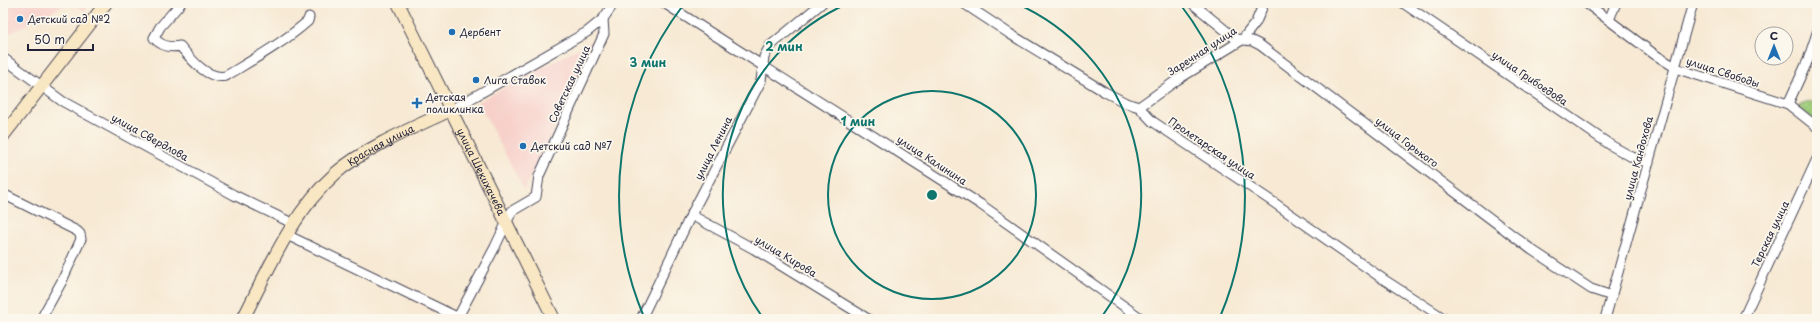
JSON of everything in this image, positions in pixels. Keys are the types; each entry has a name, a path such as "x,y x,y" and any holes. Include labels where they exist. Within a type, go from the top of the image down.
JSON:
{"street":[{"path":"3,136 106,3"},
{"path":"181,3 160,27 154,38 165,46 172,48 180,46 198,66 222,77 256,58 284,39 308,21 309,17"},
{"name":"улица Шекихачева","path":"398,3 554,319"},
{"name":"Красная улица","path":"243,319 294,224 307,205 337,172 377,146 451,110 586,32 602,19 614,3"},
{"name":"улица Калинина","path":"664,3 980,204 1142,319"},
{"name":"улица Ленина","path":"641,319 691,215 761,81 764,57 770,46 822,3"},
{"name":"Пролетарская улица","path":"963,3 1010,34 1105,92 1126,103 1139,107 1152,121 1273,202 1383,279 1445,319"},
{"name":"улица Горького","path":"1192,3 1236,39 1252,41 1260,45 1532,250 1591,289 1612,296"},
{"name":"Заречная улица","path":"1139,107 1177,80 1242,40 1256,22 1264,3"},
{"name":"улица Грибоедова","path":"1403,3 1612,146 1632,157 1649,163"},
{"name":"улица Свободы","path":"1586,3 1654,54 1688,73 1788,104 1817,127"},
{"path":"1609,20 1616,3"},
{"name":"улица Кандохова","path":"1605,319 1693,3"},
{"name":"Советская улица","path":"459,318 507,224 512,211 536,197 539,176 604,34 602,19"},
{"path":"1788,104 1808,60 1817,33"},
{"name":"улица Свердлова","path":"3,58 29,76 41,87 68,104 234,196 294,224"},
{"name":"Терская улица","path":"1743,319 1817,159"},
{"path":"3,194 77,231 80,234 81,239 62,282 41,319"},
{"name":"улица Кирова","path":"691,215 754,249 868,319"},
{"path":"287,235 459,318"}],"shaded area":[{"name":"Детский сад №2","path":"3,3 68,3 5,36 3,35"},
{"name":"Детский сад №2","path":"73,3 90,3 85,11"},
{"name":"Детский сад №7","path":"597,38 581,76 524,190 478,102"}],"green space":[{"path":"1817,97 1817,122 1797,106 1816,100"}],"place":[{"name":"Детский сад №2","path":"20,19"},
{"name":"Дербент","path":"452,32"},
{"name":"Лига Ставок","path":"476,80"},
{"name":"Детская поликлинка","path":"417,103"},
{"name":"Детский сад №7","path":"523,146"}]}
